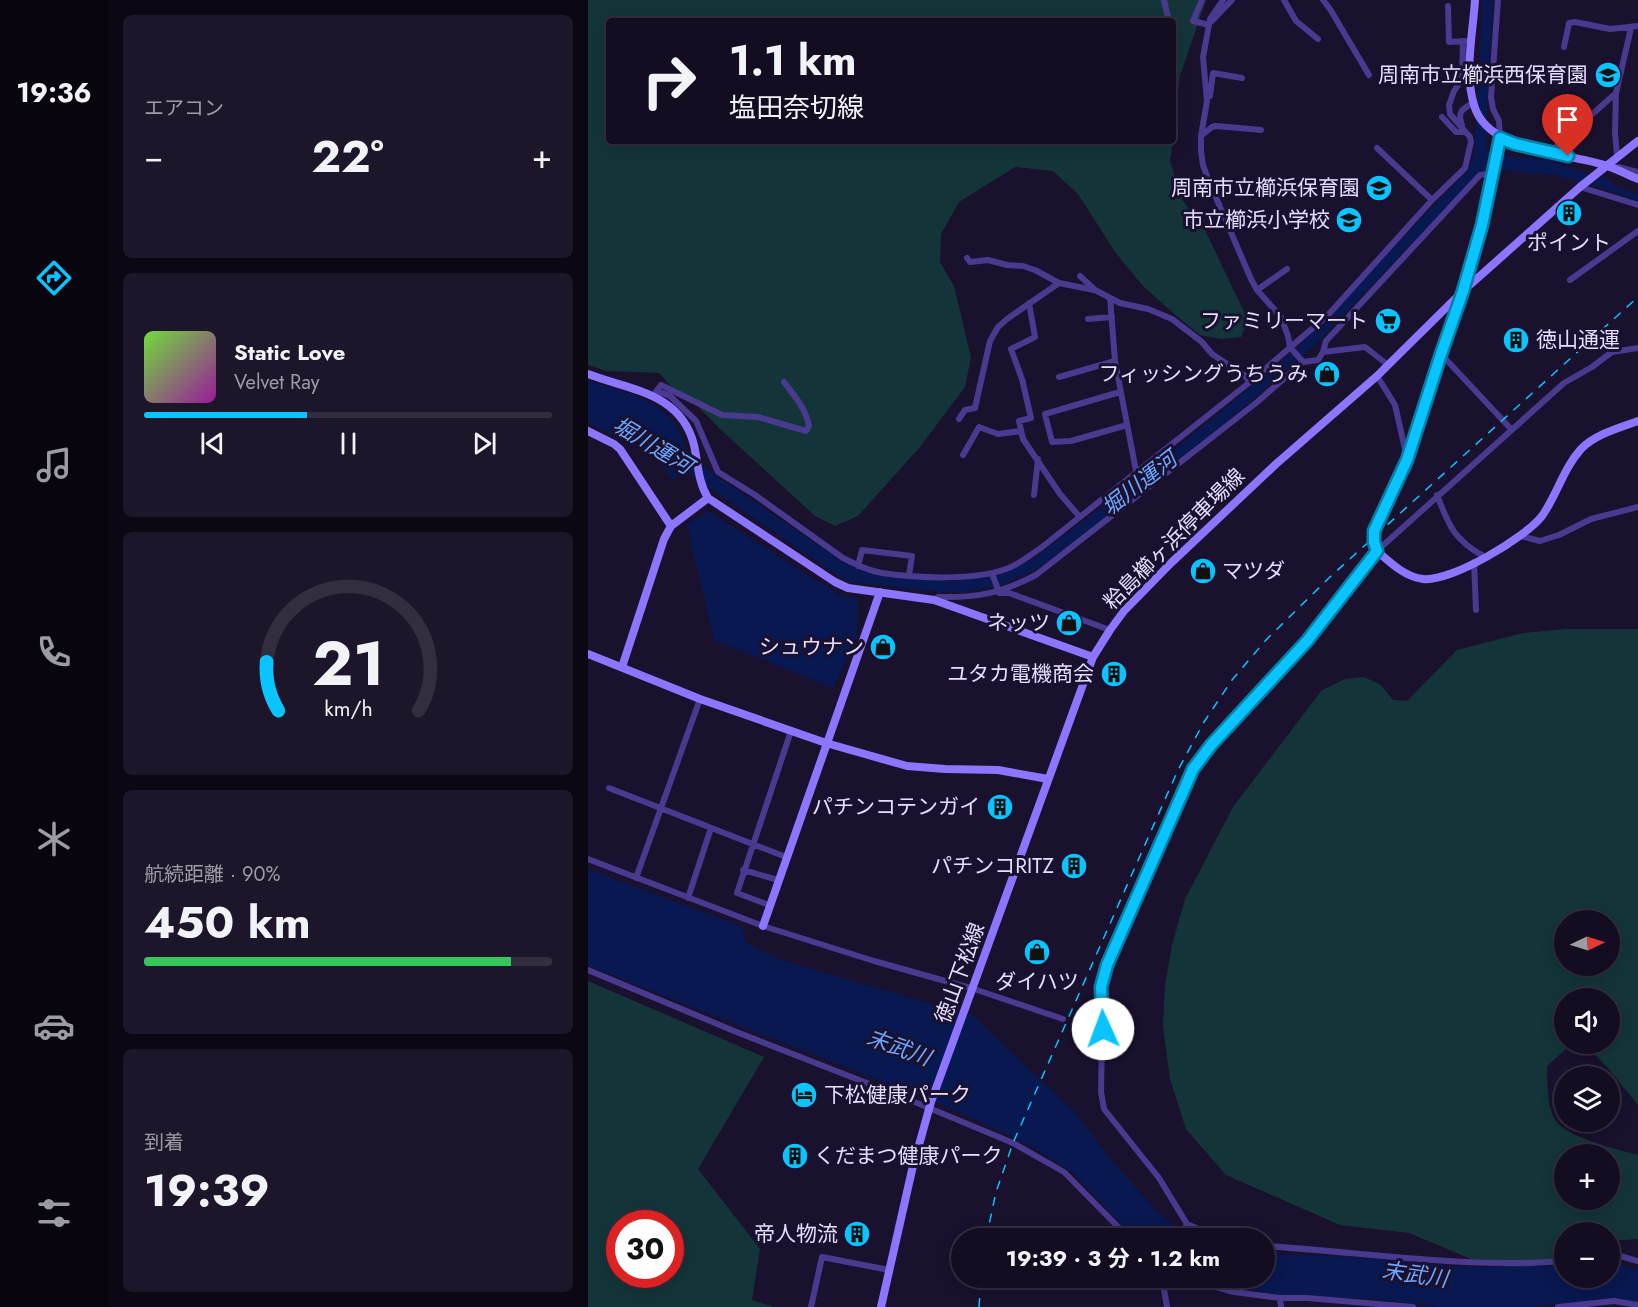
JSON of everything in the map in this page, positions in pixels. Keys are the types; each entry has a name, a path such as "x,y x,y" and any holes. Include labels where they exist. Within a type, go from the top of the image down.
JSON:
{"main road":[{"path":"1476,0 1467,41 1474,106 1489,129 1500,138 1515,144 1605,165 1638,179"},
{"name":"粭島櫛ヶ浜停車場線","path":"1093,657 1110,630 1141,593 1171,563 1276,464 1377,375 1463,291 1605,165 1638,141"},
{"path":"588,374 654,393 673,409 691,436 706,495 835,582 848,588 934,600 1093,657"},
{"path":"1377,551 1396,567 1412,576 1424,579 1436,579 1485,557 1521,536 1542,515 1564,473 1583,447 1609,432 1638,421"},
{"path":"588,431 620,449 671,526"},
{"path":"622,667 664,539 671,526 706,495"},
{"path":"763,926 880,592"},
{"path":"588,654 700,699 791,731 907,766 998,770 1048,779"},
{"name":"徳山下松線","path":"881,1307 912,1170 930,1105 1093,657"}],"street":[{"path":"1164,0 1168,18"},
{"path":"1202,0 1193,21 1209,25"},
{"path":"1223,0 1215,10 1209,25 1203,57 1207,101 1201,151 1205,172 1251,279 1257,290 1281,317 1291,348 1301,361 1318,360 1326,341 1446,210 1480,175 1494,173"},
{"path":"1209,25 1232,0"},
{"path":"1284,0 1296,21 1318,39"},
{"path":"1323,0 1369,75"},
{"path":"1377,551 1374,531 1407,460 1463,291 1494,173 1500,138 1499,121 1491,98 1497,0"},
{"path":"654,393 670,396 696,421 718,472 858,566 880,573 953,577 992,574 1018,564 1291,348 1328,315 1467,164 1471,142 1450,114 1449,105 1462,79 1467,41 1449,42 1448,6"},
{"path":"1564,47 1569,23 1575,22 1610,29 1634,27 1616,93 1617,155"},
{"path":"1207,101 1210,97 1213,73 1242,78"},
{"path":"1550,152 1616,93"},
{"path":"1465,132 1459,114 1461,110 1474,106"},
{"path":"1442,117 1456,132 1465,132"},
{"path":"1201,136 1216,126 1261,130"},
{"path":"1377,148 1432,200"},
{"path":"1605,165 1638,172"},
{"path":"1580,187 1638,205"},
{"path":"1570,280 1638,231"},
{"path":"967,258 970,262 988,260 1023,266 1059,283 1095,290"},
{"path":"1257,290 1287,269"},
{"path":"1080,276 1095,290 1126,306 1148,309 1172,319 1202,342 1212,354 1244,375 1250,382"},
{"path":"959,419 965,410 975,408 990,341 998,327 1059,283"},
{"path":"1110,298 1115,361 1136,471"},
{"path":"1029,303 1035,337 1011,349 1022,379 1030,418 1019,421 1021,431 1023,439 1060,494 1079,516"},
{"path":"1088,319 1112,317"},
{"path":"1323,352 1365,347 1388,364"},
{"path":"1196,1228 1187,1224 1159,1178 1104,1109 1101,1092 1103,976 1117,939 1193,769 1211,745 1307,641 1377,551 1437,495 1572,377 1592,367 1612,352 1638,348"},
{"path":"1441,354 1511,429"},
{"path":"1059,377 1115,361"},
{"path":"934,600 938,597 975,596 1014,586 1050,565 1256,403 1301,361"},
{"path":"1377,375 1395,405 1407,460"},
{"path":"654,393 661,385 722,416 758,417 806,431 809,426 802,407 784,382"},
{"path":"1120,392 1046,414 1052,442 1071,441 1127,425"},
{"path":"963,455 979,427 998,434 1021,431"},
{"path":"1034,495 1038,459"},
{"path":"1437,495 1445,517 1458,538 1463,544 1485,557"},
{"path":"1521,536 1540,542 1591,519 1638,507"},
{"path":"858,566 862,550 912,556 909,575"},
{"path":"1474,562 1476,610"},
{"path":"992,574 997,591"},
{"path":"997,591 1009,593 1110,630"},
{"path":"636,878 700,699"},
{"path":"770,905 737,893 791,731"},
{"path":"609,788 786,857"},
{"path":"688,898 711,828"},
{"path":"588,859 763,926 974,989 1063,1019"},
{"path":"743,870 778,880"},
{"path":"588,970 748,1037 930,1105 1013,1143 1064,1172 1119,1228"},
{"path":"1185,1228 1187,1224"},
{"path":"1275,1247 1453,1261 1554,1262"},
{"path":"1620,1256 1638,1261"},
{"path":"811,1307 822,1257 889,1270"},
{"path":"1164,1288 1167,1307"},
{"path":"1220,1288 1280,1298 1307,1298 1413,1307"},
{"path":"1280,1298 1281,1307"},
{"path":"1558,1307 1614,1301 1638,1305"}],"green space":[{"path":"588,0 1206,0 1180,76 1176,111 1176,18 606,18 606,144 1173,144 1170,161 1183,201 1205,230 1248,320 1241,337 1221,339 1200,335 1143,286 1115,252 1078,194 1053,171 1015,167 959,202 941,234 940,262 954,286 971,357 965,387 920,447 858,516 835,526 815,516 719,428 691,399 675,391 659,373 607,371 588,365"},
{"path":"1565,629 1638,629 1638,1105 1620,1083 1620,1066 1606,1066 1594,1054 1620,1054 1620,988 1554,988 1554,1054 1560,1054 1547,1066 1548,1094 1554,1117 1554,1132 1570,1132 1601,1144 1554,1144 1554,1210 1620,1210 1620,1150 1638,1155 1638,1239 1620,1240 1620,1222 1554,1222 1554,1259 1528,1269 1483,1264 1409,1233 1340,1225 1226,1175 1186,1129 1170,1079 1163,1026 1165,985 1172,945 1185,899 1233,807 1322,690 1345,679 1364,677 1381,685 1393,700 1407,701 1457,650 1523,633"},
{"path":"588,981 764,1057 698,1169 760,1249 752,1300 774,1307 588,1307"}],"water":[{"name":"堀川運河","path":"1483,0 1493,0 1487,151 1490,154 1548,160 1600,178 1605,177 1617,187 1638,194 1638,202 1595,186 1555,175 1490,169 1480,172 1313,347 1220,428 1044,566 999,586 963,592 940,592 851,582 840,577 685,471 672,480 657,457 588,423 588,381 646,400 666,413 674,422 693,458 843,562 879,575 953,581 997,576 1031,560 1132,485 1297,348 1468,170 1474,156"},
{"path":"708,511 841,596 857,598 857,636 833,688 714,640 687,524"},
{"name":"末武川","path":"588,869 743,927 744,938 748,944 781,960 973,1016 1075,1113 1157,1212 1178,1228 1125,1228 1072,1172 1024,1142 947,1107 588,966"},
{"name":"末武川","path":"1275,1254 1377,1258 1463,1267 1554,1266 1554,1288 1620,1288 1620,1265 1638,1269 1638,1302 1616,1298 1528,1307 1441,1307 1373,1299 1278,1295 1243,1288 1275,1288"}],"railway":[{"path":"988,1228 996,1192 1013,1143 1178,770 1204,722 1232,680 1266,640 1330,577 1638,297"},
{"path":"979,1307 980,1288"}],"place":[{"name":"周南市立櫛浜西保育園","path":"1608,75"},
{"name":"周南市立櫛浜保育園","path":"1379,188"},
{"name":"ポイント","path":"1569,213"},
{"name":"市立櫛浜小学校","path":"1349,220"},
{"name":"ファミリーマート","path":"1388,321"},
{"name":"徳山通運","path":"1516,340"},
{"name":"フィッシングうちうみ","path":"1327,374"},
{"name":"マツダ","path":"1203,571"},
{"name":"ネッツ","path":"1069,623"},
{"name":"シュウナン","path":"883,647"},
{"name":"ユタカ電機商会","path":"1114,674"},
{"name":"パチンコテンガイ","path":"1000,807"},
{"name":"パチンコRITZ","path":"1074,866"},
{"name":"ダイハツ","path":"1037,952"},
{"name":"下松健康パーク","path":"804,1095"},
{"name":"くだまつ健康パーク","path":"795,1156"},
{"name":"帝人物流","path":"857,1234"}],"route":[{"path":"1103,1029 1101,987 1103,976 1193,769 1225,729 1307,641 1377,551 1374,531 1407,460 1463,291 1482,225 1500,138 1515,144 1568,156"}]}
